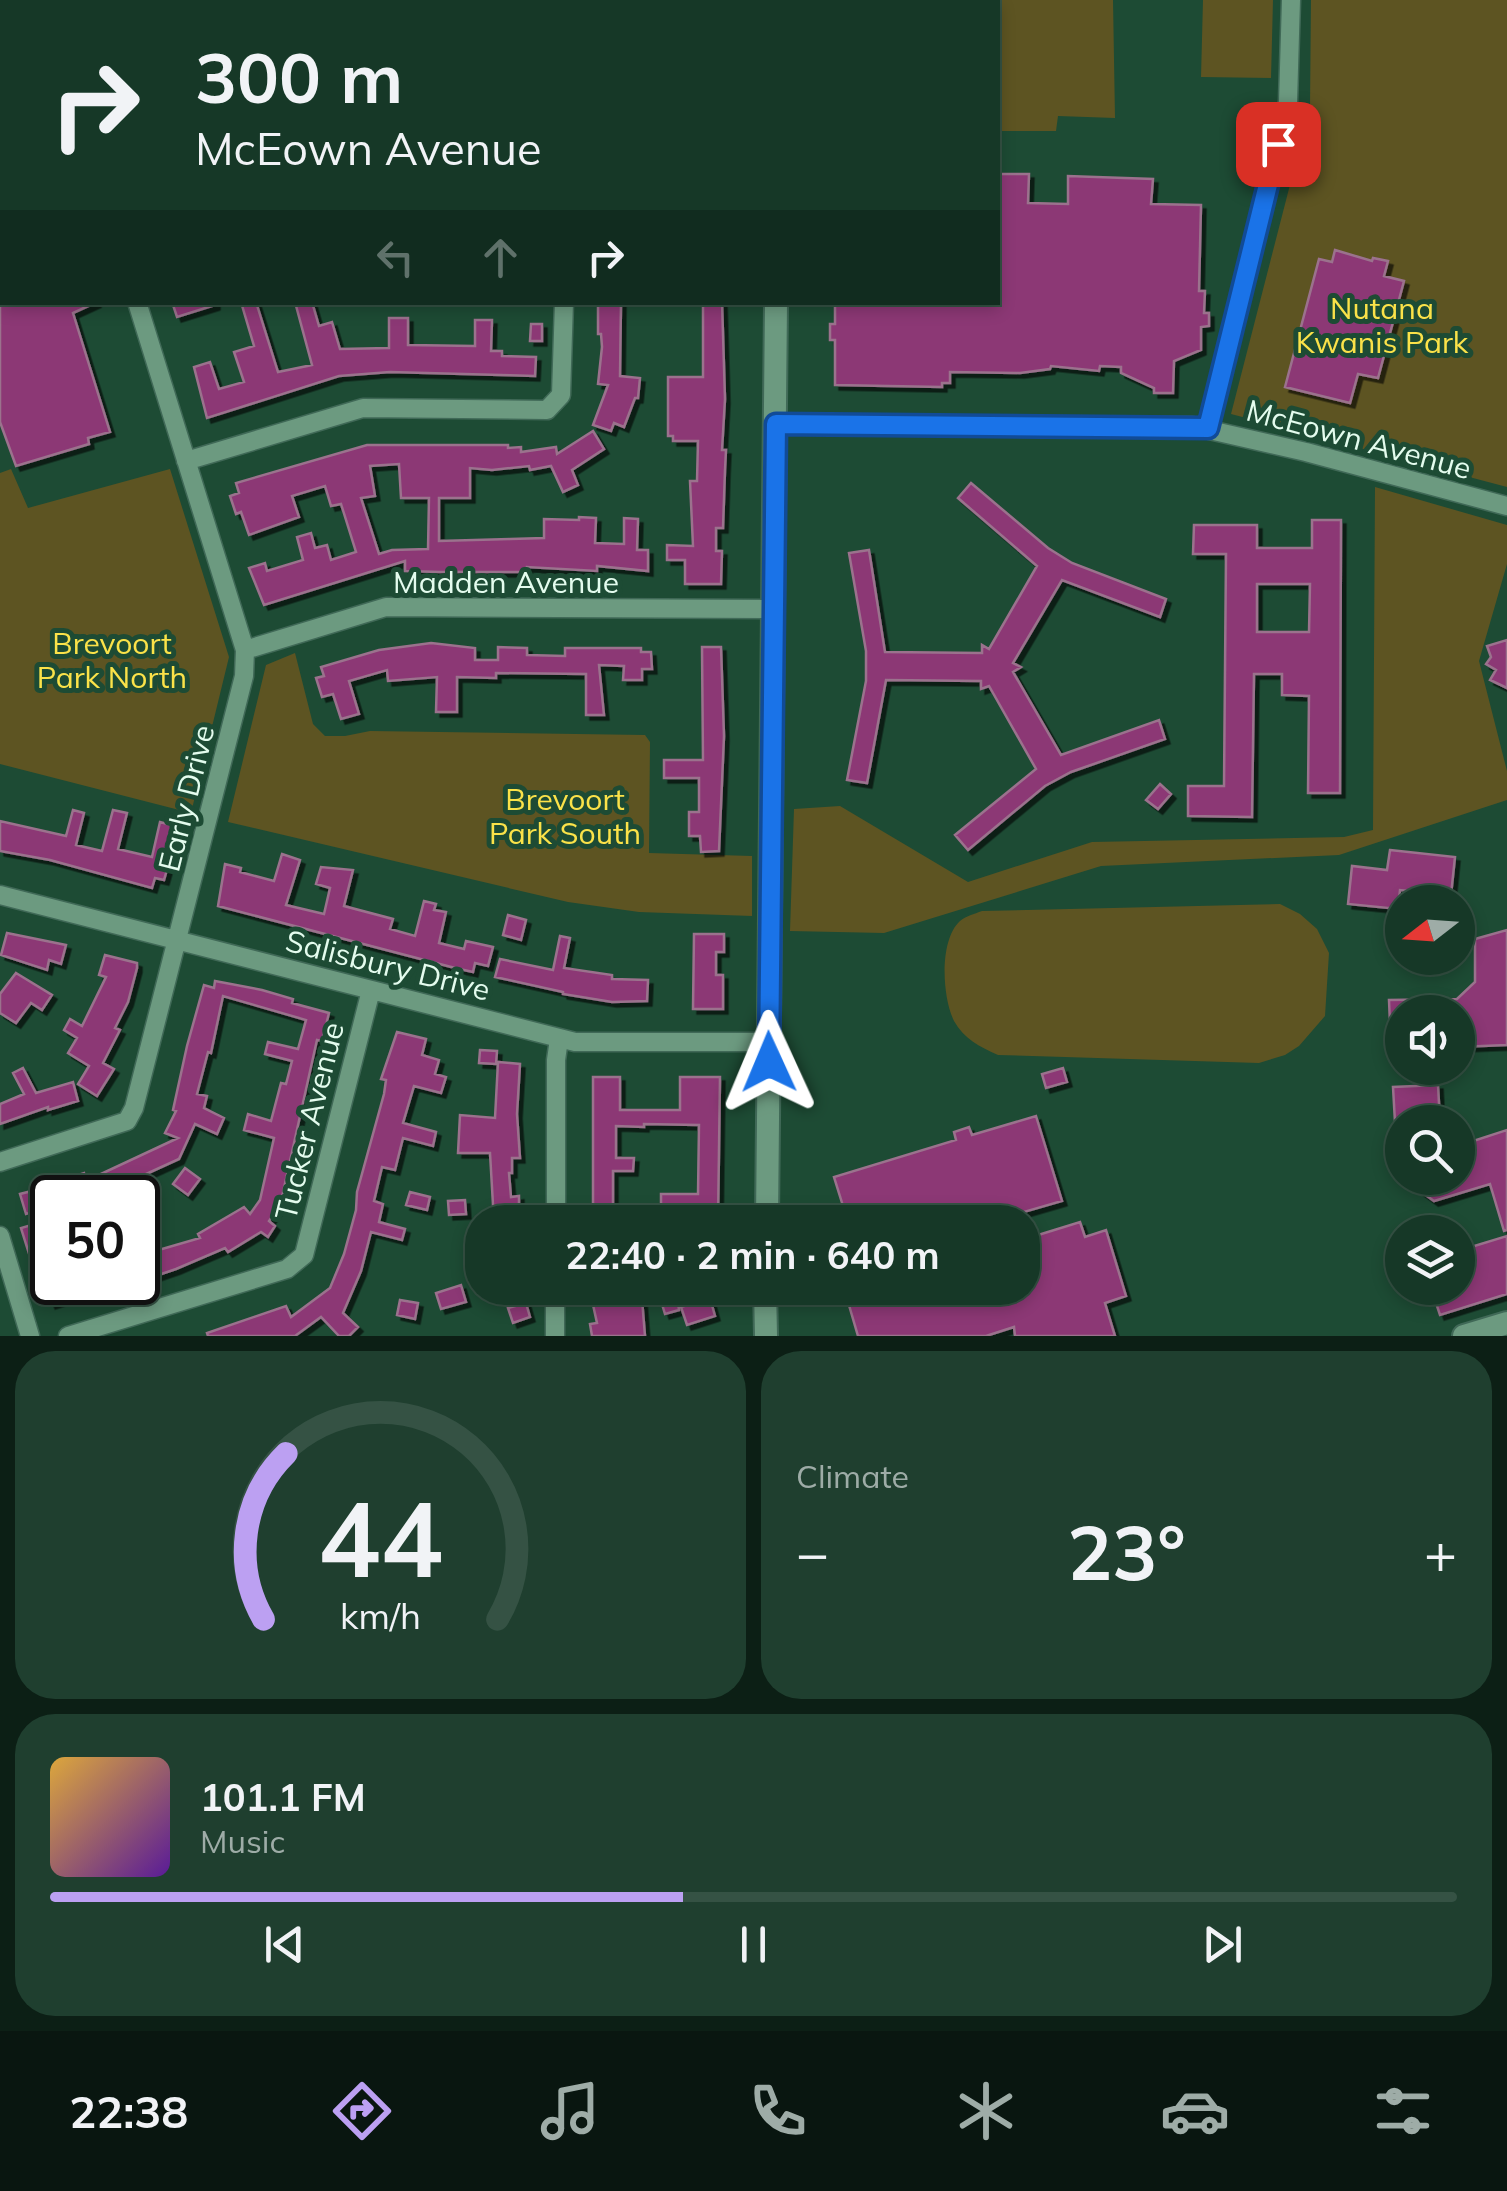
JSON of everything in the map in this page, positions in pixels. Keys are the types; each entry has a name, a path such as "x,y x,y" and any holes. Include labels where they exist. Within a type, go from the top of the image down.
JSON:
{"main road":[{"path":"768,1205 776,305"},
{"path":"764,1336 765,1305"},
{"path":"1464,1336 1507,1323"}],"street":[{"path":"1208,428 1288,102 1291,0"},
{"name":"Early Drive","path":"0,1162 127,1121 134,1108 180,941 244,676 245,650 138,305"},
{"path":"186,460 363,408 547,410 561,395 564,305"},
{"name":"McEown Avenue","path":"776,424 1208,428 1507,506"},
{"name":"Madden Avenue","path":"245,650 386,607 774,609"},
{"name":"Salisbury Drive","path":"0,894 467,1012 559,1039 769,1042"},
{"name":"Tucker Avenue","path":"68,1336 288,1269 304,1254 370,990"},
{"path":"556,1205 559,1039"},
{"path":"0,1236 30,1336"},
{"path":"555,1305 555,1336"}],"green space":[{"path":"1000,0 1113,0 1115,118 1058,116 1056,131 1000,131"},
{"path":"1203,0 1273,0 1271,78 1201,77"},
{"name":"Nutana Kwanis Park","path":"1311,0 1507,0 1507,487 1231,414 1310,107"},
{"name":"Brevoort Park North","path":"11,469 28,508 170,469 229,657 191,813 0,764 0,473"},
{"path":"1375,487 1507,525 1507,564 1479,661 1507,771 1507,800 1339,855 1101,866 884,933 790,931 794,809 840,806 968,882 1092,842 1344,837 1373,830"},
{"name":"Brevoort Park South","path":"295,653 313,724 325,736 370,731 645,735 650,742 649,853 752,856 752,916 639,912 568,902 228,822 266,665"},
{"path":"1280,904 1317,929 1329,953 1325,1016 1299,1046 1285,1055 1259,1063 998,1055 968,1038 950,1011 945,984 949,941 960,921 982,911"}],"building":[{"path":"1000,174 1029,174 1028,203 1068,204 1068,176 1153,179 1151,204 1201,205 1199,291 1205,291 1204,313 1209,313 1209,326 1201,327 1201,350 1174,361 1173,393 1154,393 1154,388 1121,373 1121,367 1100,366 1099,371 1051,366 1020,373 950,372 950,383 942,383 942,387 835,385 835,340 830,340 830,324 835,324 835,305 1000,305"},
{"path":"1335,250 1372,261 1388,261 1384,276 1404,281 1378,378 1358,374 1350,403 1285,387 1319,259 1332,262"},
{"path":"0,305 90,305 73,313 110,432 88,438 89,444 16,466 0,422"},
{"path":"173,305 215,305 177,317"},
{"path":"242,305 257,305 278,372 312,365 296,305 313,305 319,326 332,322 340,349 389,348 389,318 408,318 408,345 475,346 475,320 492,320 491,351 502,351 502,356 536,357 535,376 390,372 339,376 207,418 194,367 210,362 219,389 244,382 234,352 254,346"},
{"path":"598,305 621,305 620,376 640,378 638,398 624,427 614,423 611,431 593,425 608,385 598,384 602,347"},
{"path":"703,305 722,305 722,450 726,450 723,528 716,528 716,551 722,551 721,584 685,584 685,560 667,560 667,545 693,546 690,481 697,481 698,441 673,441 673,436 668,436 668,377 703,377"},
{"path":"531,324 542,324 542,341 530,341"},
{"path":"593,431 604,449 572,470 578,485 563,492 551,466 530,470 529,466 470,468 470,498 439,498 439,541 544,538 544,519 579,517 596,518 595,543 624,544 624,518 638,519 637,550 648,550 648,571 597,566 597,571 527,567 527,572 405,571 405,561 264,605 249,568 265,563 267,571 303,560 297,537 311,533 315,548 327,545 331,560 356,552 341,504 331,506 325,486 292,496 299,517 249,535 230,496 239,493 236,483 367,445 508,445 521,447 521,452 556,447 557,454","holes":["399,464 401,498 429,498 428,549 379,554 361,498 375,496 370,466"]},
{"path":"971,483 1048,548 1072,563 1166,599 1160,617 1062,580 1013,663 1021,667 1013,672 1061,755 1159,720 1165,739 1071,772 1045,786 968,850 955,835 1036,769 989,686 981,689 981,681 886,680 867,783 847,780 866,681 866,651 849,553 869,550 885,652 982,653 982,645 989,649 1037,566 958,498"},
{"path":"1312,520 1341,520 1340,793 1308,793 1309,696 1282,695 1282,674 1254,674 1252,817 1188,816 1188,786 1224,786 1226,554 1193,554 1194,525 1257,525 1257,548 1312,548","holes":["1257,584 1310,584 1309,632 1257,632"]},
{"path":"1507,640 1507,688 1490,680 1496,670 1486,664 1491,657 1487,646"},
{"path":"431,643 475,648 475,660 498,660 498,647 527,648 527,655 565,656 565,648 641,648 641,652 651,652 652,669 642,669 642,680 623,680 624,666 599,665 604,715 586,715 586,674 496,673 496,678 457,677 457,712 436,712 437,677 388,681 387,670 349,681 359,714 341,719 333,694 322,697 316,678 324,676 321,667 379,650"},
{"path":"702,647 721,647 724,736 719,851 701,852 700,836 689,836 689,812 699,812 699,778 664,778 664,760 703,760"},
{"path":"1160,784 1171,794 1158,809 1146,800"},
{"path":"73,810 84,813 76,845 102,851 113,810 127,813 118,849 152,857 160,822 179,827 164,880 155,878 152,888 50,860 0,851 0,821 66,836"},
{"path":"1390,850 1455,857 1452,885 1385,885 1385,908 1348,904 1352,866 1387,870"},
{"path":"282,854 300,860 286,905 324,914 330,888 316,884 321,867 353,870 344,906 393,919 390,929 415,936 424,901 436,904 434,910 446,912 439,943 464,949 466,941 493,947 488,966 475,963 473,972 218,906 225,864 274,881"},
{"path":"508,915 526,920 521,940 503,935"},
{"path":"1507,930 1507,1045 1475,1046 1475,995 1461,995 1475,982 1475,939"},
{"path":"7,933 66,945 61,964 49,960 47,970 1,955"},
{"path":"694,934 724,934 724,952 716,952 716,975 723,975 723,1009 693,1009"},
{"path":"560,936 570,938 564,968 612,975 612,979 648,980 647,1001 612,1002 495,977 500,959 553,970"},
{"path":"105,955 137,963 137,968 128,1002 115,1028 120,1030 103,1063 114,1069 97,1096 78,1084 89,1066 68,1053 77,1038 64,1030 70,1019 82,1026 106,977 99,975"},
{"path":"16,973 52,995 42,1010 31,1003 16,1023 0,1013 0,994"},
{"path":"215,981 262,990 329,1013 322,1041 317,1040 280,1206 269,1221 275,1226 268,1237 261,1232 228,1252 225,1248 160,1274 160,1250 200,1238 198,1234 244,1207 250,1214 260,1200 274,1138 244,1130 248,1114 271,1121 281,1083 286,1084 292,1061 265,1054 268,1042 298,1049 306,1020 223,996 211,1053 208,1052 197,1094 207,1096 204,1108 224,1118 217,1134 195,1124 179,1159 144,1175 99,1175 178,1138 165,1133 176,1111 173,1110 187,1046 204,985 214,988"},
{"path":"397,1032 426,1039 422,1055 439,1060 435,1074 446,1077 441,1093 414,1086 403,1123 436,1132 433,1146 403,1138 395,1170 382,1167 374,1201 383,1204 379,1222 405,1229 402,1240 371,1232 361,1271 343,1313 358,1327 349,1336 339,1336 321,1317 295,1336 208,1336 207,1333 286,1306 291,1317 330,1288 356,1210 357,1192 384,1094 386,1080 381,1079"},
{"path":"480,1050 497,1051 496,1064 479,1063"},
{"path":"498,1062 520,1064 520,1158 512,1158 509,1173 511,1197 519,1196 519,1205 493,1205 490,1153 458,1153 460,1115 495,1118"},
{"path":"23,1068 36,1093 73,1082 78,1101 0,1124 0,1104 24,1094 13,1073"},
{"path":"1063,1068 1067,1082 1046,1088 1042,1074"},
{"path":"593,1077 620,1077 620,1110 680,1110 680,1077 720,1077 718,1205 661,1205 661,1194 698,1194 699,1125 644,1124 616,1126 616,1158 634,1158 633,1171 613,1171 613,1205 593,1205"},
{"path":"1438,1085 1439,1105 1394,1105 1393,1087"},
{"path":"1036,1116 1062,1201 1040,1207 843,1205 834,1177 956,1140 954,1132 969,1127 972,1135"},
{"path":"1507,1130 1507,1230 1504,1231 1490,1184 1475,1189 1475,1140"},
{"path":"185,1168 200,1179 188,1195 173,1184"},
{"path":"30,1191 30,1213 26,1214 20,1194"},
{"path":"410,1192 430,1197 427,1210 406,1205"},
{"path":"1426,1195 1454,1195 1434,1201"},
{"path":"465,1200 465,1214 449,1215 448,1201"},
{"path":"1080,1222 1085,1237 1106,1230 1126,1296 1105,1303 1115,1336 1015,1336 1014,1327 986,1336 858,1336 849,1305 1040,1305 1040,1234"},
{"path":"30,1225 30,1257 21,1228"},
{"path":"1507,1236 1507,1294 1475,1304 1475,1246"},
{"path":"461,1285 465,1302 441,1309 436,1293"},
{"path":"400,1300 418,1303 415,1319 397,1315"},
{"path":"527,1305 530,1317 513,1323 508,1308"},
{"path":"593,1305 642,1305 645,1336 592,1336 590,1324 597,1323"},
{"path":"662,1305 678,1305 679,1310 665,1314"},
{"path":"712,1305 715,1316 687,1325 681,1307"},
{"path":"1437,1305 1472,1305 1440,1315"}],"route":[{"path":"769,1062 776,424 1208,428 1278,144"}]}
